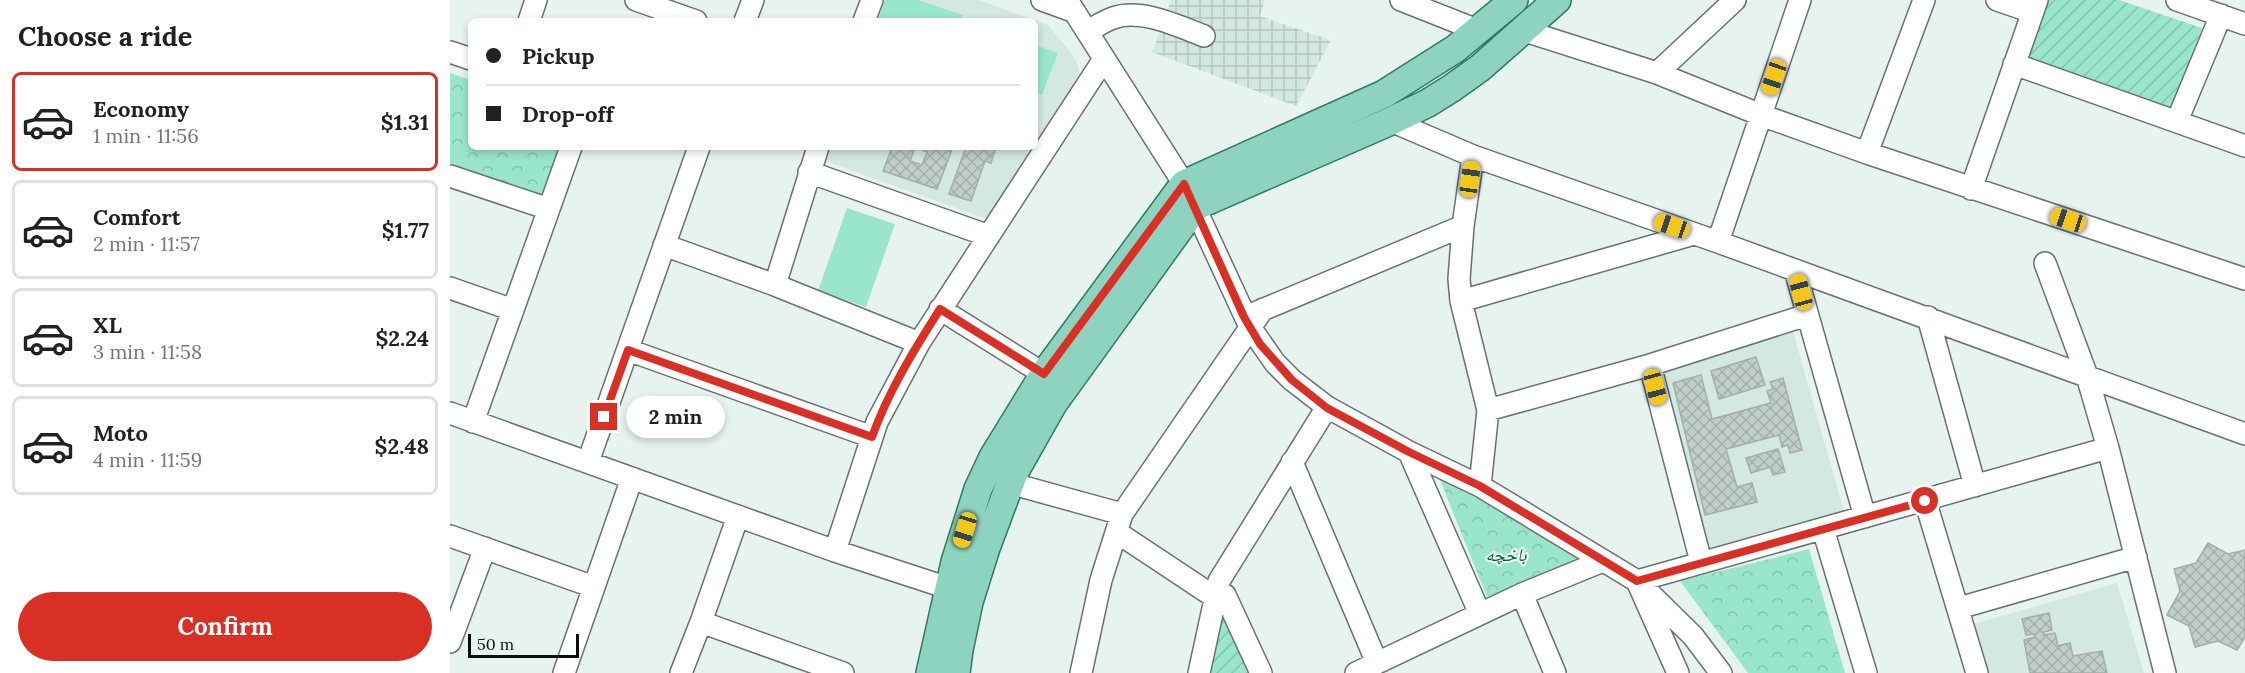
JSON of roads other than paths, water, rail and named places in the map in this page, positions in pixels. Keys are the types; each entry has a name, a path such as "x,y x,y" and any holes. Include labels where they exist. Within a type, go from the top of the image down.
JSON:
{"main road":[{"path":"930,673 948,588 985,472 1019,411 1044,374 1190,195 1384,94 1434,64 1514,0"},
{"path":"956,673 969,603 1009,483 1053,404 1190,195 1391,121 1452,88 1525,31 1555,1"}],"street":[{"path":"530,18 536,0"},
{"path":"636,0 687,18"},
{"path":"747,18 753,0"},
{"path":"865,18 872,0"},
{"path":"1042,0 1071,6 1088,31 1190,195 1275,363 1309,395 1327,408 1409,452 1480,486 1637,581 1693,636 1721,673"},
{"path":"1401,0 1477,30"},
{"path":"1657,74 1735,0"},
{"path":"1718,242 1800,0"},
{"path":"1867,153 1924,0"},
{"path":"1971,189 2034,6 1997,0"},
{"path":"2177,0 2245,24"},
{"path":"2177,121 2221,15"},
{"path":"1088,31 1114,17 1138,16 1159,19 1204,36"},
{"path":"1525,31 1657,74 1761,115 1971,189 2245,279"},
{"path":"450,51 468,58"},
{"path":"835,551 872,437 891,394 919,342 1104,59"},
{"path":"2014,64 2245,146"},
{"path":"1391,121 1473,156 1928,317 2245,434"},
{"path":"473,422 570,150"},
{"path":"588,462 698,150"},
{"path":"775,285 817,150"},
{"path":"1473,156 1463,226 1459,279 1461,301 1488,410 1480,486"},
{"path":"809,172 989,236"},
{"path":"450,176 549,208"},
{"path":"1081,673 1101,580 1120,523 1252,318 1463,226"},
{"path":"1461,301 1694,234"},
{"path":"664,245 775,285 919,342"},
{"path":"2045,263 2087,376 2108,448 2165,673"},
{"path":"1795,270 1865,517"},
{"path":"450,288 513,310"},
{"path":"940,309 1044,374"},
{"path":"1488,410 1650,364 1807,315"},
{"path":"1928,317 1975,486"},
{"path":"628,350 872,437"},
{"path":"1650,364 1701,562"},
{"path":"1199,673 1222,595 1292,462 1327,408"},
{"path":"450,413 835,551 948,588"},
{"path":"1637,581 2108,448"},
{"path":"1409,452 1480,614"},
{"path":"1292,462 1377,663"},
{"path":"564,673 632,478"},
{"path":"1009,483 1120,523 1222,595 1261,673"},
{"path":"1925,501 1977,673"},
{"path":"681,673 738,516"},
{"path":"1823,529 1866,673"},
{"path":"450,536 594,587"},
{"path":"450,642 485,548"},
{"path":"1959,608 2136,557"},
{"path":"1356,673 1522,594 1603,561"},
{"path":"1637,581 1678,673"},
{"path":"1522,594 1555,673"},
{"path":"701,622 843,673"}],"park label":[{"name":"باخچە","path":"1506,554"}]}
